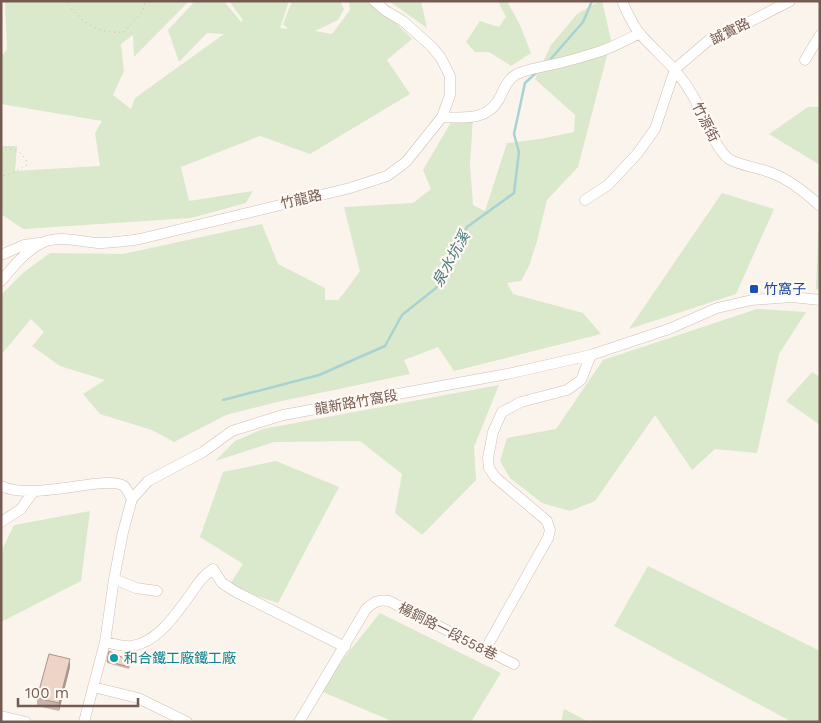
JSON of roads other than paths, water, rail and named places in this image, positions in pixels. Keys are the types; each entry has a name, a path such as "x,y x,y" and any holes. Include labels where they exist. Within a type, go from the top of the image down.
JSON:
{"street":[{"name":"竹龍路","path":"1,280 27,252 45,242 58,239 96,243 140,239 350,188 387,176 406,162 442,117 450,95 450,76 441,58 432,47 408,26 374,1"},
{"name":"竹源街","path":"622,1 640,34 675,69 692,95 720,149 728,158 736,163 772,173 792,184 820,206"},
{"name":"誠實路","path":"675,69 709,40 730,32 790,1"},
{"path":"442,117 469,118 485,114 495,106 511,78 535,68 600,52 640,34"},
{"path":"805,60 820,35"},
{"path":"585,200 608,185 637,154 655,129 675,69"},
{"path":"1,255 24,245 45,242"},
{"name":"龍新路竹窩段","path":"84,722 105,642 114,579 132,500 148,481 203,452 232,431 283,415 507,374 591,355 669,329 717,308 752,300 792,297 820,300"},
{"path":"485,650 548,538 550,530 547,521 495,477 489,468 488,458 493,432 502,412 521,402 568,390 581,380 591,355"},
{"path":"1,486 11,491 33,492 102,483 118,484 125,486 132,500"},
{"path":"1,522 21,510 33,492"},
{"path":"105,642 131,646 149,640 172,618 204,575 213,569 222,583 236,592 345,647"},
{"path":"114,579 136,588 157,591"},
{"name":"楊銅路一段558巷","path":"299,722 366,609 375,601 389,601 514,664"},
{"path":"93,687 138,698 187,722"},
{"path":"1,716 26,722"}],"waterway":[{"name":"泉水坑溪","path":"549,61 583,22 592,1"},
{"name":"泉水坑溪","path":"223,400 319,375 385,346 402,315 436,288 467,227 514,193 519,152 514,134 525,83 537,72"}],"place":[{"name":"竹窩子","path":"754,289"},
{"name":"和合鐵工廠鐵工廠","path":"114,658"}]}
